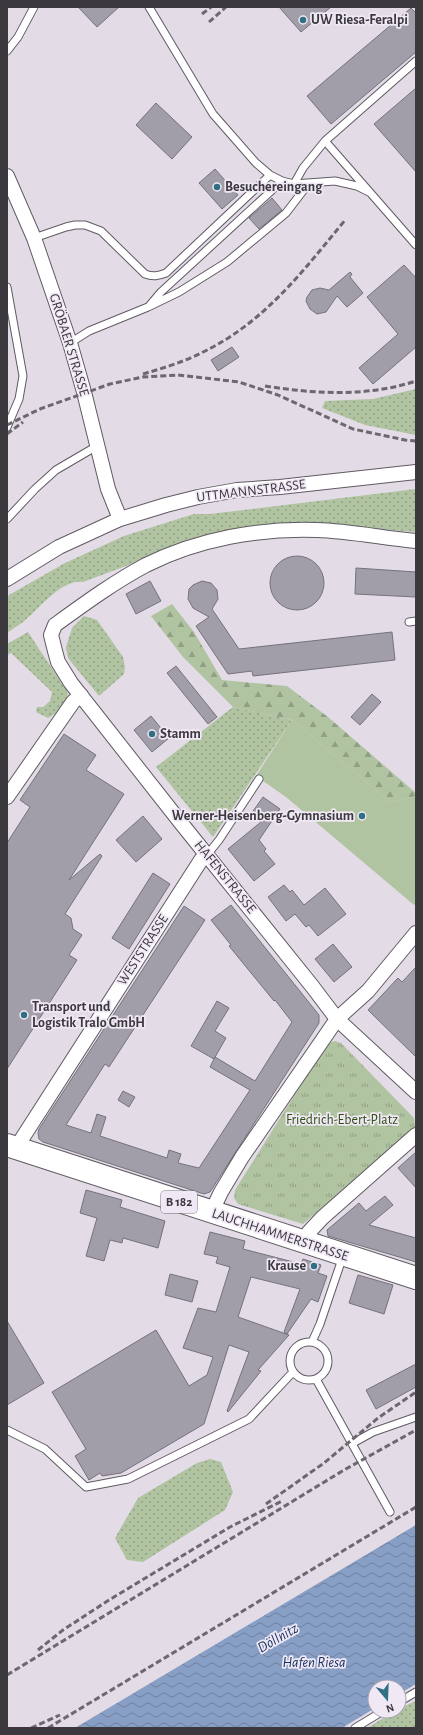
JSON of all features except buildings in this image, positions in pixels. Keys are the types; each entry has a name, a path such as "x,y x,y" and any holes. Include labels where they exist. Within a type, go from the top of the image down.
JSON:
{"main road":[{"name":"LAUCHHAMMERSTRASSE","path":"10,1147 416,1278"}],"street":[{"name":"GRÖBAER STRASSE","path":"7,176 34,238 70,343 108,489 120,519"},
{"name":"UTTMANNSTRASSE","path":"7,579 59,547 120,519 198,496 237,490 280,487 416,472"},
{"name":"HAFENSTRASSE","path":"337,1019 81,695 58,662 51,635 55,625 110,586 147,565 207,542 273,530 318,530 416,541"},
{"path":"7,797 73,702 81,695"},
{"name":"WESTSTRASSE","path":"10,1147 201,860 207,855"},
{"path":"211,1213 221,1192 242,1157 337,1019 368,991 416,933"},
{"path":"337,1019 416,1092"},
{"path":"304,1243 309,1232 322,1218 416,1135"}],"lane":[{"path":"7,51 18,37 34,7"},
{"path":"149,7 213,114 256,163 270,175 282,181 294,184 335,181 357,186 369,192"},
{"path":"294,184 303,168 325,141 416,61"},
{"path":"325,141 416,245"},
{"path":"34,238 66,227 85,225 101,231 145,274 158,276 166,273 270,175"},
{"path":"148,307 161,292 282,181"},
{"path":"70,343 89,330 148,307 179,292 228,262 286,213 309,183"},
{"path":"7,287 23,376 19,399 7,427"},
{"path":"7,519 35,489 56,470 97,446"},
{"path":"207,855 219,840 259,779"},
{"path":"312,1342 320,1324 343,1255"},
{"path":"312,1342 323,1347 329,1359 326,1371 316,1379 304,1379 294,1372 290,1360 291,1354 299,1344 312,1342"},
{"path":"7,1430 45,1448 86,1487 128,1480 249,1419 294,1372"},
{"path":"316,1379 353,1443 390,1512"},
{"path":"353,1443 373,1432 416,1417"},
{"path":"407,1697 416,1692"},
{"path":"355,1728 370,1719"}],"green space":[{"path":"416,389 416,435 365,425 322,408 325,401 373,399"},
{"path":"416,489 416,532 325,525 150,557 83,582 75,582 67,585 51,596 23,622 7,633 7,598 9,595 65,563 124,536 194,514 210,514"},
{"path":"172,604 194,632 222,680 287,686 328,717 416,793 416,796 390,802 292,720 233,707 183,657 151,616"},
{"path":"84,616 97,620 123,657 125,667 124,674 99,696 68,658 66,647 72,628"},
{"path":"28,632 68,693 66,701 61,708 48,718 36,712 37,707 43,707 50,701 52,692 11,653 7,655 7,644"},
{"path":"233,707 292,720 213,837 156,767"},
{"name":"Werner-Heisenberg-Gymnasium","path":"292,720 390,802 416,796 416,903 414,905 286,797 256,776"},
{"name":"Friedrich-Ebert-Platz","path":"335,1041 341,1043 414,1118 415,1127 303,1224 238,1204 234,1198 235,1190 327,1043"},
{"path":"210,1459 221,1462 233,1492 225,1510 143,1562 127,1560 115,1538 138,1498 197,1463"},
{"path":"416,1701 416,1728 367,1728 382,1719 407,1719 407,1706"}],"water":[{"name":"Hafen Riesa","path":"416,1525 416,1684 407,1689 407,1679 367,1679 367,1713 342,1728 75,1728"}],"railway":[{"path":"202,14 211,7"},
{"path":"209,22 226,7"},
{"path":"143,374 196,356 225,340 245,326 282,294 346,219"},
{"path":"7,425 40,409 110,384 143,377 178,375 239,382 278,395 353,429 416,441"},
{"path":"265,386 303,391 360,392 379,390 416,381"},
{"path":"7,434 23,422"},
{"path":"266,1504 324,1463 378,1418 416,1392"},
{"path":"7,1675 344,1470 416,1430"},
{"path":"38,1650 63,1630 109,1600 230,1527 282,1501"},
{"path":"48,1728 416,1507"},
{"path":"31,1728 60,1715"}],"place":[{"name":"UW Riesa-Feralpi","path":"303,20"},
{"name":"Besuchereingang","path":"217,187"},
{"name":"Stamm","path":"152,734"},
{"name":"Werner-Heisenberg-Gymnasium","path":"362,816"},
{"name":"Transport und Logistik Tralo GmbH","path":"24,1015"},
{"name":"Krause","path":"314,1266"}],"water label":[{"name":"Döllnitz","path":"278,1638"}]}
